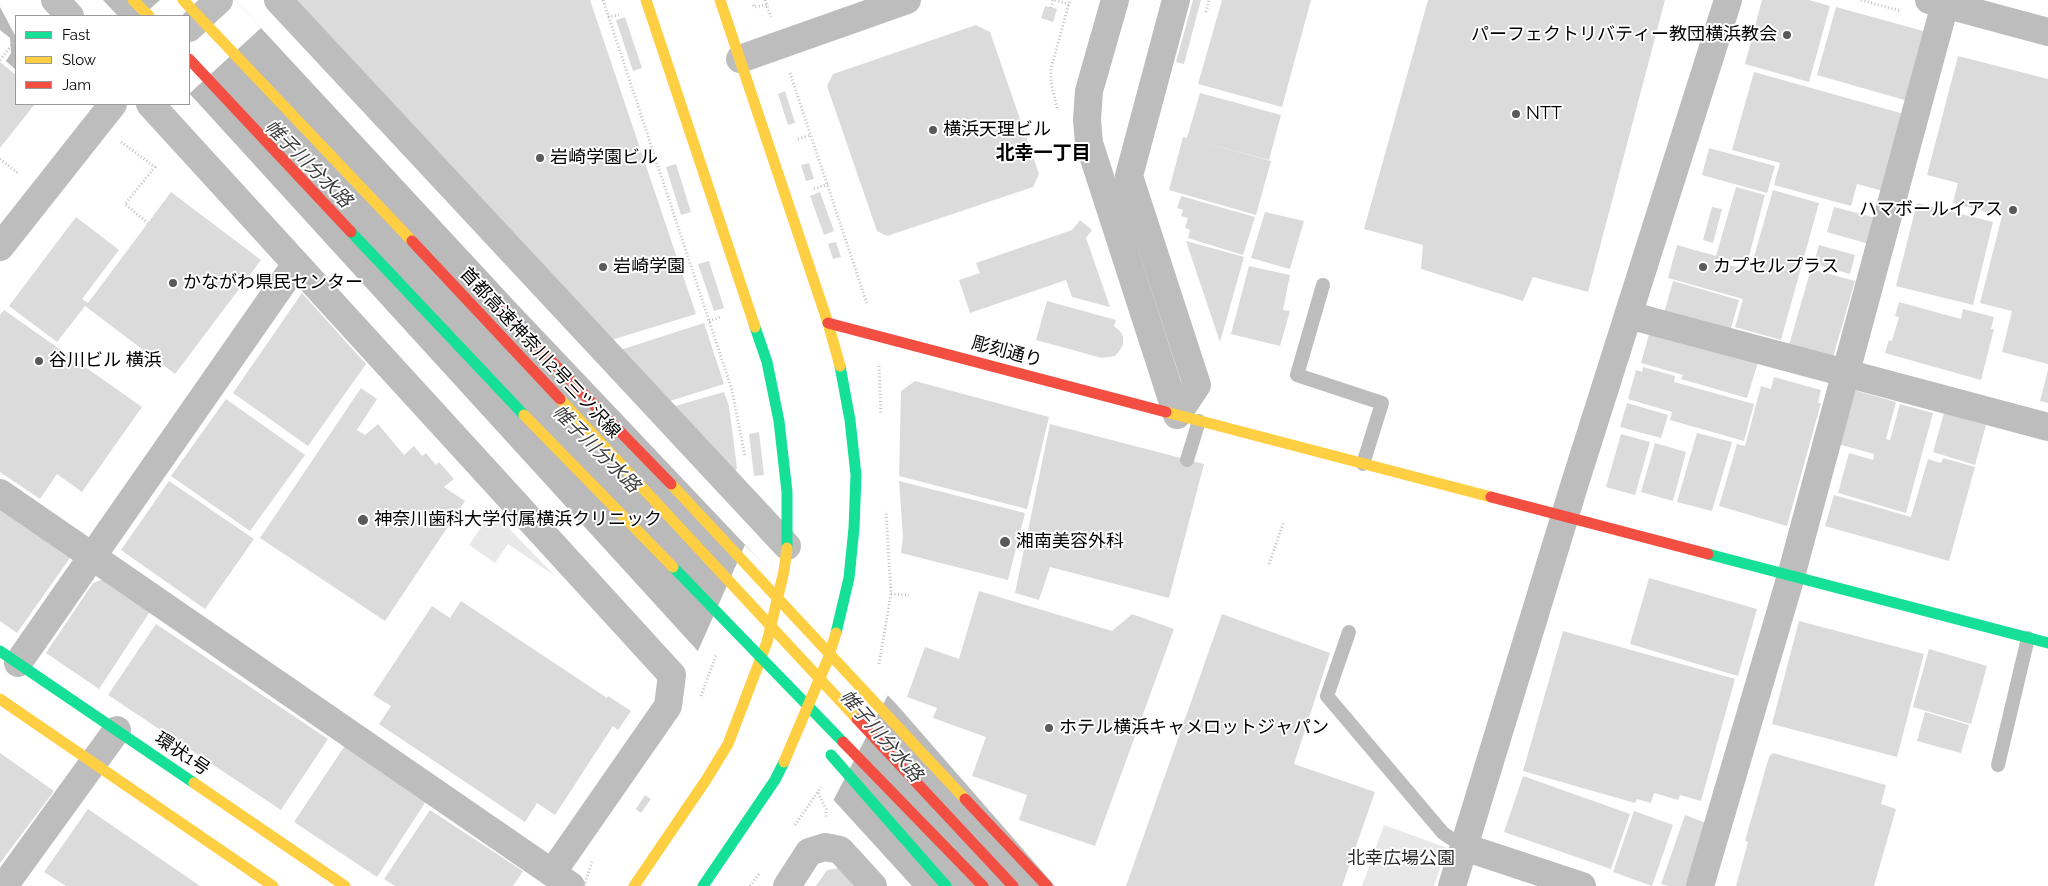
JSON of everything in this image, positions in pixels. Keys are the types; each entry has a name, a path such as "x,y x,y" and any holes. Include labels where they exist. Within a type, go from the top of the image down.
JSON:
{"main road":[{"path":"133,0 148,15"},
{"name":"首都高速神奈川2号三ツ沢線","path":"183,0 364,189 1013,886"},
{"path":"634,886 706,780 739,719 766,642 785,559 787,492 779,421 767,362 646,0"},
{"path":"703,886 775,780 828,659 849,578 854,528 856,475 850,420 840,365 828,323 720,0"},
{"path":"190,60 501,391 762,677"},
{"path":"364,189 465,280"},
{"path":"480,293 530,339 627,436 1047,886"},
{"name":"彫刻通り","path":"828,323 2048,643"},
{"path":"501,391 983,886"},
{"name":"環状1号","path":"9,657 345,886"},
{"path":"0,700 273,886"},
{"path":"795,714 808,729"},
{"path":"821,744 946,886"}],"street":[{"path":"55,0 69,15"},
{"path":"190,27 219,0"},
{"path":"278,0 785,559"},
{"path":"740,59 907,0"},
{"path":"1115,0 1089,91 1087,120 1089,143 1188,418"},
{"path":"1176,0 1129,176 1197,385 1188,418"},
{"path":"1452,886 1565,517 1728,0"},
{"path":"1700,886 1790,576 1845,372 1937,2 2048,32"},
{"path":"0,248 112,105"},
{"path":"0,493 561,879 668,706 672,675 151,105"},
{"path":"9,657 92,557 296,264"},
{"path":"1628,315 2048,426"},
{"path":"4,886 117,730"},
{"path":"787,886 809,852 825,847 840,850 873,886"},
{"path":"1464,847 1582,886"}],"lane":[{"path":"1323,285 1297,375 1382,403 1364,464"},
{"path":"1187,460 1188,418"},
{"path":"1349,632 1327,696 1443,833 1464,847"},
{"path":"1998,765 2028,638"}],"path":[{"path":"603,0 732,390 746,459"},
{"path":"751,0 754,7 767,5"},
{"path":"766,0 869,310"},
{"path":"1051,8 1054,0 1070,2 1051,68 1051,82 1057,109"},
{"path":"1204,18 1209,0"},
{"path":"1861,0 1902,11"},
{"path":"0,60 15,41"},
{"path":"118,140 155,167 125,204 148,223"},
{"path":"0,159 20,175"},
{"path":"865,297 872,304"},
{"path":"878,670 891,594 886,504"},
{"path":"1269,564 1284,521"},
{"path":"891,594 909,595"},
{"path":"584,886 592,862"}],"green space":[{"path":"492,511 555,576 508,544 495,563 469,545"},
{"name":"北幸広場公園","path":"1384,825 1447,848 1434,886 1362,886"}],"water":[{"name":"帷子川分水路","path":"103,0 235,0 514,301 898,706 1055,886 912,886 190,94 190,15 117,15"},
{"path":"0,7 15,35 15,69 6,61 11,53 10,38 0,30"}],"pier":[{"path":"160,0 235,0 261,28 190,93 190,15 143,15"},
{"path":"745,545 889,693 833,801 697,653"}],"building":[{"name":"岩崎学園ビル","path":"293,0 590,0 696,314 608,341"},
{"path":"1193,0 1201,0 1184,64 1176,62"},
{"path":"1222,0 1311,0 1282,107 1198,84"},
{"name":"NTT","path":"1428,0 1665,0 1588,292 1533,277 1523,301 1421,269 1423,245 1364,229"},
{"name":"パーフェクトリバティー教団横浜教会","path":"1762,0 1809,0 1830,6 1809,82 1745,64"},
{"path":"1045,6 1057,9 1053,22 1041,18"},
{"path":"1836,7 1927,32 1908,101 1817,75"},
{"path":"625,17 642,68 633,71 616,20"},
{"name":"横浜天理ビル","path":"976,25 990,32 1039,174 1033,187 887,236 877,231 827,86 833,74"},
{"name":"ハマボールイアス","path":"1958,56 2048,79 2048,364 2002,352 2012,311 1980,303 2002,216 1953,203 1958,183 1927,175"},
{"path":"0,62 15,74 15,105 34,105 0,148"},
{"path":"1754,72 1904,114 1883,191 1857,184 1851,206 1774,185 1780,163 1732,150"},
{"path":"785,91 795,123 788,125 778,94"},
{"path":"1200,93 1281,115 1269,160 1194,140 1271,161 1256,215 1169,190 1183,137 1187,138"},
{"path":"1709,148 1775,166 1767,193 1702,175"},
{"path":"809,163 814,179 806,181 801,165"},
{"path":"676,164 691,212 681,215 666,167"},
{"name":"カプセルプラス","path":"1736,187 1765,195 1747,264 1720,257 1719,262 1750,271 1773,190 1819,203 1781,340 1735,327 1743,299 1668,278 1677,245 1716,256"},
{"name":"かながわ県民センター","path":"171,192 261,260 175,374 85,306 57,342 9,306 76,217 119,250 82,299 88,303"},
{"path":"820,192 834,231 824,235 810,196"},
{"path":"1181,196 1255,217 1243,255 1188,238 1190,230 1185,228 1188,218 1181,216 1183,210 1177,208"},
{"path":"1917,203 1993,222 1973,305 1896,286"},
{"path":"1712,207 1722,209 1713,243 1703,240"},
{"path":"1834,207 1876,218 1869,244 1827,232"},
{"path":"1265,212 1304,221 1290,269 1251,258"},
{"path":"1080,220 1092,230 1086,238 1110,307 1072,297 1066,280 970,313 959,280 980,273 976,263 1072,230"},
{"path":"1186,241 1244,257 1220,342"},
{"path":"836,242 841,257 833,259 828,244"},
{"path":"1819,245 1855,255 1850,274 1814,264"},
{"path":"709,261 724,308 714,311 698,264"},
{"path":"1249,266 1290,275 1283,310 1290,311 1280,346 1231,334"},
{"path":"1811,269 1855,281 1833,357 1789,345"},
{"path":"1673,281 1739,300 1729,335 1663,317"},
{"path":"302,293 366,364 308,446 233,393"},
{"path":"1047,301 1116,320 1114,326 1121,332 1123,337 1123,344 1120,350 1115,356 1102,358 1036,340"},
{"path":"1899,302 1961,319 1963,309 1994,317 1991,329 1994,329 1981,380 1885,353 1889,340 1892,341 1899,317 1895,316"},
{"name":"谷川ビル 横浜","path":"4,310 142,407 82,492 57,474 40,499 0,472 0,315"},
{"path":"704,323 724,384 664,403 614,352"},
{"path":"1650,331 1758,362 1747,398 1681,379 1683,375 1641,363"},
{"path":"1643,367 1675,376 1674,382 1754,404 1744,441 1670,420 1672,412 1628,399 1636,370 1642,372"},
{"path":"2048,370 2048,403 2040,401"},
{"path":"1774,377 1821,390 1818,403 1821,403 1787,526 1719,506 1737,444 1745,446 1761,386 1771,389"},
{"path":"915,381 1049,417 1027,509 899,476 901,391"},
{"name":"神奈川歯科大学付属横浜クリニック","path":"361,388 377,399 357,430 365,435 378,424 404,455 414,446 422,456 426,453 436,465 439,462 454,479 444,487 465,501 385,621 260,538"},
{"path":"1854,390 1896,402 1886,439 1890,440 1900,404 1933,413 1906,513 1838,493 1849,453 1873,460 1874,454 1838,444"},
{"path":"724,392 729,406 737,468 733,475 661,410"},
{"path":"226,399 305,455 250,531 171,476"},
{"path":"1627,403 1668,415 1661,438 1620,427"},
{"path":"1944,413 1986,425 1975,465 1933,452"},
{"path":"1050,424 1204,464 1169,598 1050,567 1039,600 1015,593"},
{"path":"759,432 764,475 754,476 749,434"},
{"path":"1697,433 1732,442 1712,511 1677,502"},
{"path":"1621,434 1650,442 1635,495 1606,487"},
{"path":"1655,443 1686,452 1673,501 1641,492"},
{"path":"1943,458 1975,467 1949,561 1825,526 1834,495 1911,517 1928,459 1941,463"},
{"path":"169,481 254,539 205,609 121,550"},
{"path":"899,481 1025,513 1008,580 901,553 903,537"},
{"path":"0,509 70,558 17,633 0,621"},
{"path":"1649,578 1757,609 1738,676 1630,644"},
{"path":"104,579 151,610 99,689 46,653 93,583"},
{"name":"ホテル横浜キャメロットジャパン","path":"979,591 1112,631 1132,614 1174,629 1095,846 1019,820 1027,795 972,776 986,737 933,718 937,708 907,697 925,647 959,659"},
{"path":"461,601 607,698 608,696 631,711 618,730 613,726 555,815 537,803 525,822 379,724 391,706 373,695 432,606 450,618"},
{"path":"1222,614 1330,653 1294,764 1375,792 1342,886 1126,886"},
{"path":"1799,621 1924,654 1897,757 1772,724"},
{"path":"156,624 328,739 281,810 108,695"},
{"path":"1563,631 1735,679 1701,801 1680,795 1678,800 1654,793 1651,803 1637,799 1635,803 1523,771"},
{"path":"1929,649 1987,666 1971,724 1913,707"},
{"path":"1925,712 1969,725 1961,753 1917,741"},
{"path":"346,744 428,798 377,877 294,822"},
{"path":"0,753 54,791 0,863"},
{"path":"1773,753 1886,785 1881,804 1896,809 1874,886 1736,886 1748,842 1745,841 1769,757"},
{"path":"1523,776 1630,814 1611,869 1504,832"},
{"path":"645,795 651,799 641,813 636,809"},
{"path":"88,809 200,886 66,886 44,872"},
{"path":"430,810 523,871 513,886 395,886 384,879"},
{"path":"1634,811 1673,825 1652,886 1613,872"},
{"path":"1685,815 1714,826 1693,886 1668,886 1661,884"},
{"path":"840,868 856,886 816,886 827,870"}],"traffic: fast":[{"path":"351,232 524,415"},
{"path":"755,327 767,362 779,421 787,492 787,548"},
{"path":"836,633 849,578 854,528 856,475 850,420 840,366"},
{"path":"1708,554 2048,643"},
{"path":"673,567 843,742"},
{"path":"0,651 194,783"},
{"path":"831,755 946,886"},
{"path":"703,886 775,780 784,762"}],"traffic: slow":[{"path":"133,0 148,15"},
{"path":"183,0 412,241"},
{"path":"646,0 755,327"},
{"path":"720,0 828,323 840,366"},
{"path":"560,399 857,719"},
{"path":"1166,412 1491,497"},
{"path":"524,415 673,567"},
{"path":"671,484 965,799"},
{"path":"634,886 706,780 728,744 767,642 784,571 787,548"},
{"path":"784,762 828,659 836,633"},
{"path":"0,699 273,886"},
{"path":"194,783 345,886"}],"traffic: jam":[{"path":"190,60 351,232"},
{"path":"412,241 560,399"},
{"path":"492,304 530,339 671,484"},
{"path":"828,323 1166,412"},
{"path":"1491,497 1708,554"},
{"path":"857,719 1013,886"},
{"path":"843,742 983,886"},
{"path":"965,799 1047,886"}],"place":[{"name":"パーフェクトリバティー教団横浜教会","path":"1787,35"},
{"name":"NTT","path":"1516,114"},
{"name":"横浜天理ビル","path":"933,130"},
{"name":"岩崎学園ビル","path":"540,158"},
{"name":"ハマボールイアス","path":"2013,210"},
{"name":"岩崎学園","path":"603,267"},
{"name":"カプセルプラス","path":"1703,267"},
{"name":"かながわ県民センター","path":"173,283"},
{"name":"谷川ビル 横浜","path":"39,361"},
{"name":"神奈川歯科大学付属横浜クリニック","path":"363,520"},
{"name":"湘南美容外科","path":"1005,542"},
{"name":"ホテル横浜キャメロットジャパン","path":"1049,728"}],"district":[{"name":"北幸一丁目","path":"1043,153"}]}
